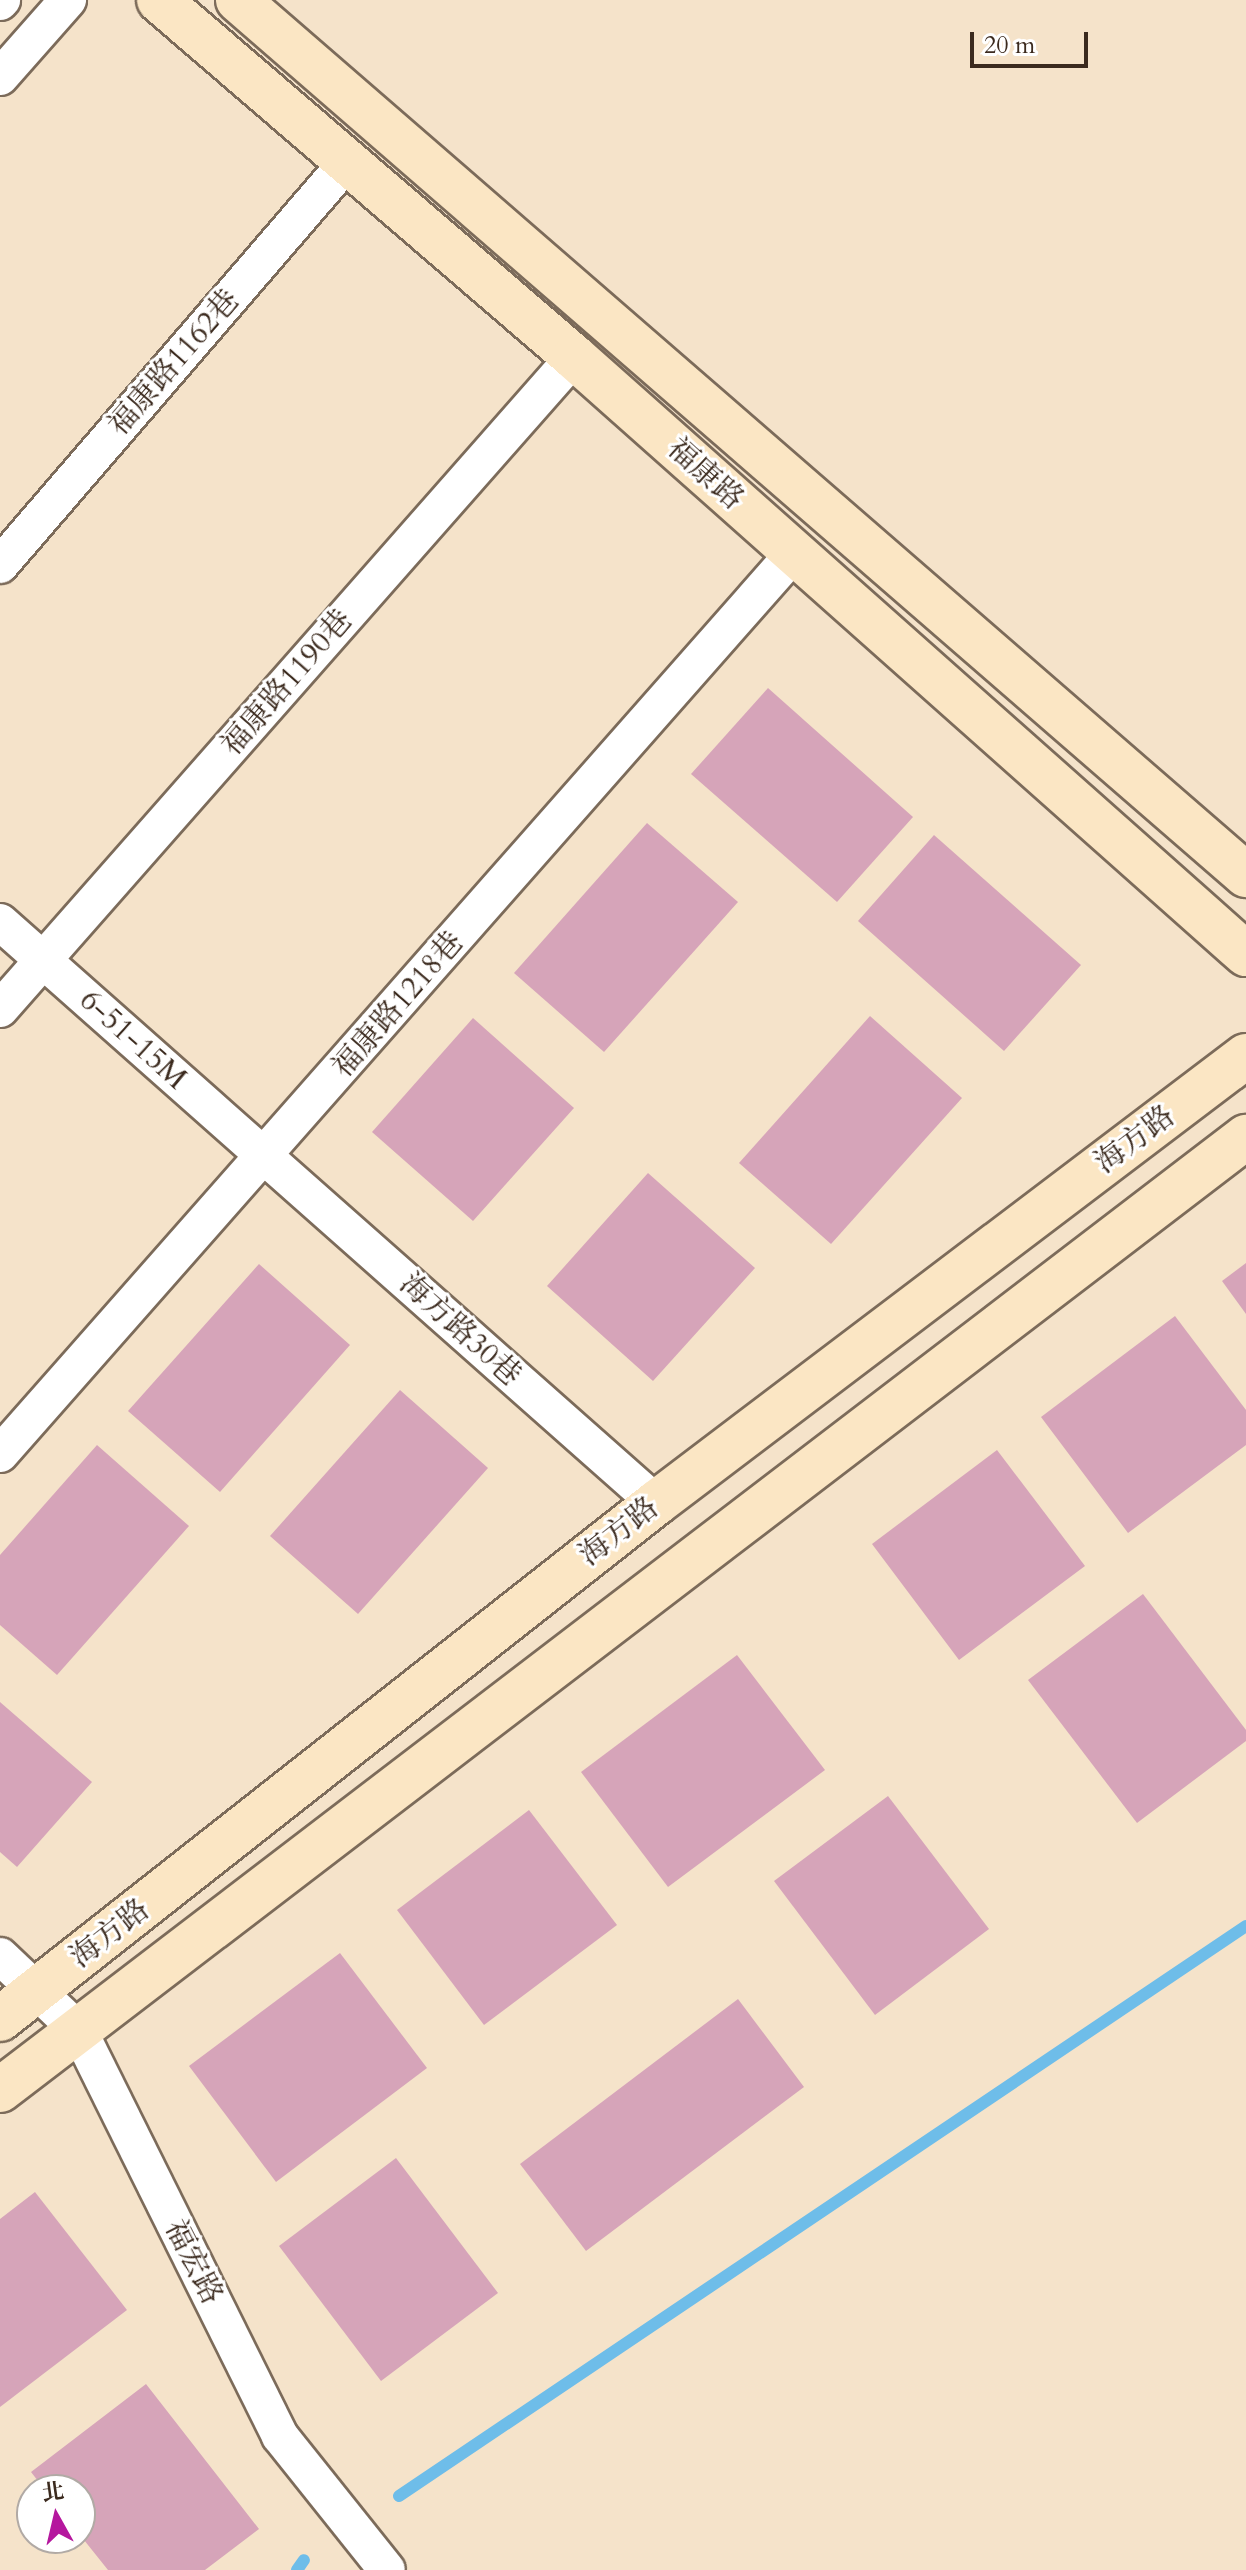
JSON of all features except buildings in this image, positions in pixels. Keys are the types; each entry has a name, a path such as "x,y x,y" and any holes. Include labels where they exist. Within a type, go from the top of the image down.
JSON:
{"street":[{"path":"0,77 68,0"},
{"name":"福康路","path":"159,0 574,357 1246,954"},
{"name":"福康路","path":"238,0 1246,875"},
{"name":"福康路1162巷","path":"0,565 348,161"},
{"name":"福康路1190巷","path":"0,1009 574,357"},
{"name":"福康路1218巷","path":"0,1454 265,1157 794,553"},
{"name":"6-51-15M","path":"0,922 265,1157"},
{"name":"海方路","path":"0,2019 656,1503 1246,1056"},
{"name":"海方路","path":"0,2090 1246,1137"},
{"name":"海方路30巷","path":"265,1157 656,1503"},
{"name":"福宏路","path":"0,1956 79,2031 280,2436 387,2570"}],"waterway":[{"path":"399,2496 1246,1926"},
{"path":"297,2570 304,2560"}]}
